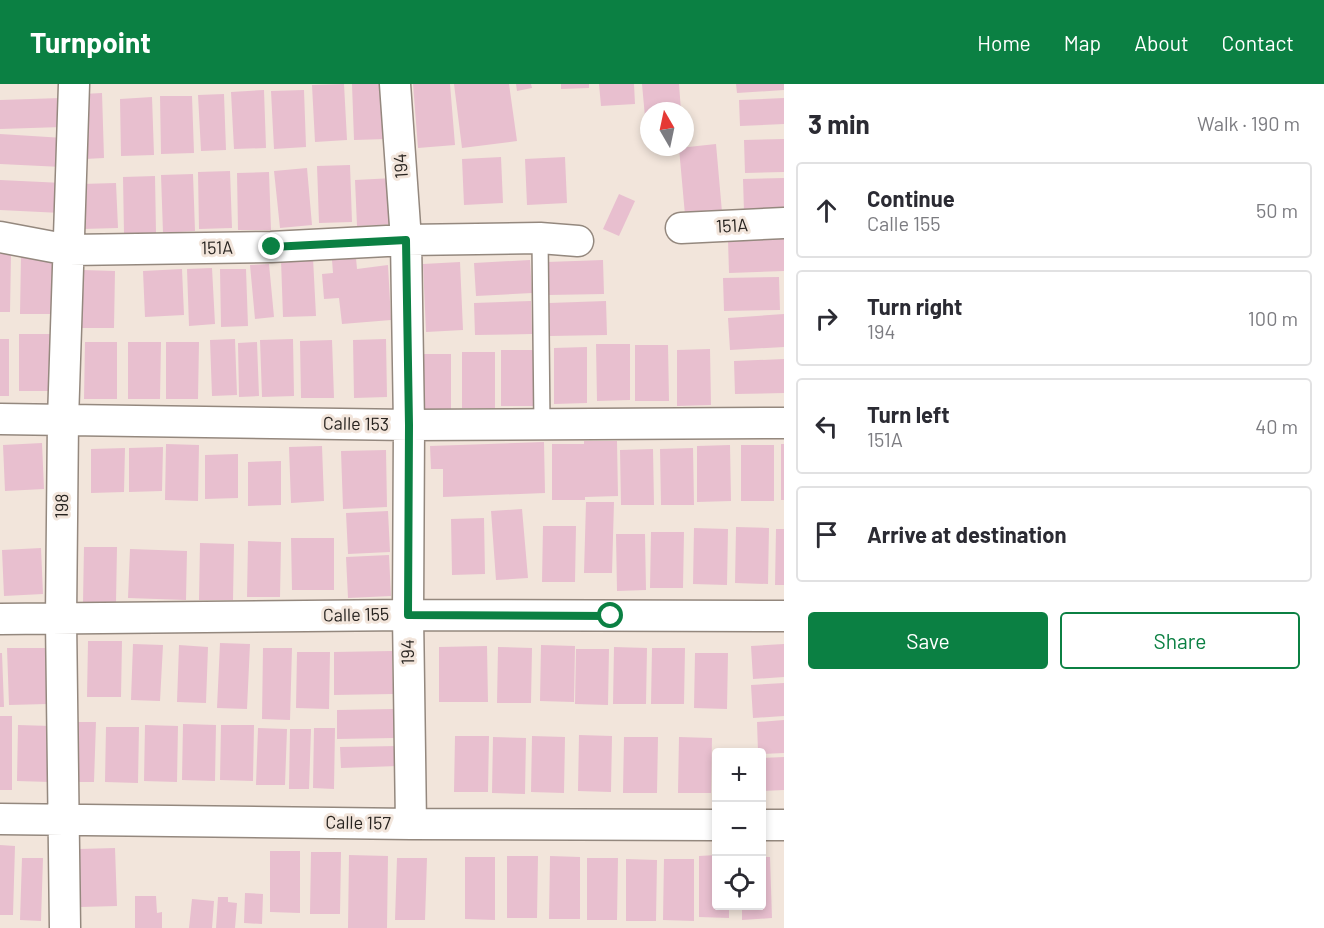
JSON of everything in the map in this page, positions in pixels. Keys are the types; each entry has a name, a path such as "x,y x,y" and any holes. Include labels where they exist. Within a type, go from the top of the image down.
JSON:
{"street":[{"name":"198","path":"65,928 61,619 63,420 74,84"},
{"name":"194","path":"395,84 406,240 411,824"},
{"name":"151A","path":"681,228 784,223"},
{"name":"151A","path":"0,237 69,250 272,247 406,240 540,238 578,241"},
{"name":"Calle 153","path":"0,419 409,425 784,423"},
{"name":"Calle 155","path":"0,619 408,615 784,616"},
{"name":"Calle 157","path":"0,819 712,825"},
{"path":"766,825 784,825"}],"lane":[{"path":"540,238 542,425"}],"building":[{"path":"344,84 347,140 315,142 312,85"},
{"path":"352,84 384,84 387,139 354,140"},
{"path":"413,84 450,84 455,145 418,148"},
{"path":"454,84 509,84 517,141 462,148"},
{"path":"516,84 531,84 532,88 517,91"},
{"path":"561,84 589,84 589,88 561,89"},
{"path":"599,84 634,84 635,104 601,106"},
{"path":"642,84 679,84 680,102 644,102"},
{"path":"736,84 784,84 784,90 737,93"},
{"path":"264,90 266,148 234,149 231,92"},
{"path":"304,90 306,147 274,149 271,91"},
{"path":"102,93 104,158 85,159 83,94"},
{"path":"224,94 226,150 201,151 198,95"},
{"path":"160,96 192,96 194,153 161,154"},
{"path":"152,97 154,155 121,156 120,99"},
{"path":"61,98 62,127 0,129 0,100"},
{"path":"784,98 784,124 740,126 739,100"},
{"path":"0,134 64,138 62,167 0,164"},
{"path":"784,139 784,172 745,173 744,140"},
{"path":"716,144 722,212 685,215 680,156 694,156 694,146"},
{"path":"501,157 503,203 464,205 462,159"},
{"path":"565,157 567,203 527,205 525,159"},
{"path":"350,165 352,222 319,223 317,166"},
{"path":"307,168 312,225 280,228 274,171"},
{"path":"230,171 232,228 199,229 198,172"},
{"path":"269,172 271,230 238,230 237,173"},
{"path":"193,174 195,231 163,233 161,175"},
{"path":"155,176 156,233 124,234 123,177"},
{"path":"394,178 397,224 357,226 355,180"},
{"path":"784,178 784,211 744,212 743,179"},
{"path":"0,180 63,183 61,213 0,210"},
{"path":"116,183 118,228 82,229 81,184"},
{"path":"619,194 635,201 619,236 603,229"},
{"path":"784,238 784,271 729,273 728,240"},
{"path":"0,254 11,254 10,312 0,312"},
{"path":"21,256 53,257 53,314 20,314"},
{"path":"313,258 316,316 283,317 281,260"},
{"path":"356,258 357,269 388,265 391,320 342,324 339,298 324,299 322,274 333,273 332,260"},
{"path":"530,260 532,293 476,296 474,263"},
{"path":"603,260 604,294 548,295 547,262"},
{"path":"460,262 463,330 426,332 423,264"},
{"path":"269,264 274,317 255,319 250,265"},
{"path":"212,268 215,324 189,326 187,269"},
{"path":"182,269 184,315 145,317 143,271"},
{"path":"220,269 246,269 248,326 221,327"},
{"path":"83,270 115,271 114,328 82,328"},
{"path":"779,277 780,310 724,311 723,278"},
{"path":"531,301 532,334 475,335 474,303"},
{"path":"606,301 607,335 550,336 549,303"},
{"path":"784,314 784,347 730,350 728,318"},
{"path":"19,334 51,334 51,391 19,391"},
{"path":"0,339 9,339 9,396 0,396"},
{"path":"235,339 237,395 212,396 210,340"},
{"path":"293,339 294,396 262,397 260,340"},
{"path":"386,339 387,397 354,398 353,340"},
{"path":"332,340 334,398 301,398 300,341"},
{"path":"85,342 117,342 117,399 84,399"},
{"path":"128,342 161,342 160,399 128,399"},
{"path":"166,342 199,342 198,399 166,399"},
{"path":"257,342 259,396 239,397 238,343"},
{"path":"596,344 630,344 630,400 597,401"},
{"path":"635,345 668,345 669,401 635,401"},
{"path":"587,347 587,403 554,404 554,348"},
{"path":"710,349 711,405 677,406 677,350"},
{"path":"501,350 534,350 534,406 501,406"},
{"path":"462,352 495,352 495,408 462,408"},
{"path":"418,354 451,354 451,410 418,410"},
{"path":"784,359 784,393 735,394 734,361"},
{"path":"584,441 617,441 618,496 585,497 585,500 552,500 552,444 584,444"},
{"path":"544,442 545,493 443,497 443,469 431,469 430,446"},
{"path":"42,443 44,489 5,491 3,445"},
{"path":"166,444 199,445 198,501 165,500"},
{"path":"781,444 784,444 784,500 781,500"},
{"path":"730,445 731,501 697,502 697,446"},
{"path":"741,445 774,445 774,501 741,501"},
{"path":"322,446 324,501 291,503 289,447"},
{"path":"163,447 162,491 129,492 129,448"},
{"path":"125,448 124,492 91,493 91,449"},
{"path":"693,448 694,505 661,505 660,449"},
{"path":"653,449 654,505 621,505 620,450"},
{"path":"386,450 387,507 343,509 341,451"},
{"path":"238,454 238,498 205,499 205,455"},
{"path":"281,461 281,505 248,506 248,462"},
{"path":"586,502 614,502 612,573 584,573"},
{"path":"522,509 528,578 496,580 491,511"},
{"path":"388,511 390,552 348,554 346,513"},
{"path":"484,518 485,574 452,575 451,519"},
{"path":"543,526 576,526 575,582 542,582"},
{"path":"736,527 769,528 768,584 735,583"},
{"path":"694,528 728,529 727,585 693,584"},
{"path":"776,529 784,529 784,585 775,585"},
{"path":"651,532 684,532 683,588 650,588"},
{"path":"616,534 645,534 646,590 617,591"},
{"path":"291,538 334,538 334,590 292,590"},
{"path":"248,541 281,542 280,597 247,597"},
{"path":"200,543 234,544 233,600 199,600"},
{"path":"84,547 117,547 116,603 83,603"},
{"path":"41,548 43,594 4,596 2,550"},
{"path":"130,549 187,551 186,600 128,598"},
{"path":"389,555 391,596 348,598 346,557"},
{"path":"88,641 122,641 121,697 87,697"},
{"path":"220,643 250,644 247,709 217,708"},
{"path":"133,644 163,645 160,701 131,700"},
{"path":"784,644 784,677 753,679 751,646"},
{"path":"179,645 208,647 206,703 177,702"},
{"path":"541,645 575,646 574,702 540,701"},
{"path":"487,646 488,702 439,702 439,647"},
{"path":"498,647 532,648 531,703 497,703"},
{"path":"614,647 647,648 646,704 613,704"},
{"path":"7,648 46,648 47,704 9,705"},
{"path":"263,648 292,648 290,720 262,719"},
{"path":"652,648 685,648 684,704 651,704"},
{"path":"576,649 609,649 608,705 575,704"},
{"path":"392,651 393,694 334,695 334,652"},
{"path":"297,652 330,652 329,709 296,708"},
{"path":"0,653 2,653 4,707 0,707"},
{"path":"695,653 728,653 727,709 694,708"},
{"path":"784,683 784,716 753,718 751,685"},
{"path":"394,709 394,738 337,739 337,710"},
{"path":"0,716 12,716 12,790 0,790"},
{"path":"784,720 784,753 766,754 766,748 758,748 757,722"},
{"path":"75,722 96,722 94,782 74,782"},
{"path":"183,724 216,725 215,781 182,780"},
{"path":"18,725 51,726 50,782 17,781"},
{"path":"145,725 178,726 177,782 144,781"},
{"path":"221,725 254,725 253,781 220,780"},
{"path":"106,727 139,727 138,783 105,782"},
{"path":"258,728 287,729 285,785 256,785"},
{"path":"314,728 335,728 334,789 313,788"},
{"path":"290,729 311,729 309,789 289,789"},
{"path":"579,735 612,736 611,792 578,791"},
{"path":"455,736 489,736 488,792 454,792"},
{"path":"532,736 565,737 564,793 531,792"},
{"path":"493,737 526,738 525,794 492,793"},
{"path":"624,737 658,737 657,793 623,793"},
{"path":"679,737 712,738 711,793 678,793"},
{"path":"398,746 398,766 341,768 340,747"},
{"path":"784,757 784,790 766,791 766,758"},
{"path":"0,845 15,846 13,915 0,915"},
{"path":"115,848 117,906 81,907 79,849"},
{"path":"270,851 300,851 300,913 270,912"},
{"path":"311,852 341,852 340,914 310,914"},
{"path":"349,855 388,856 387,928 348,928"},
{"path":"712,855 712,910 729,910 729,918 699,917 699,856"},
{"path":"507,856 538,856 537,918 507,918"},
{"path":"550,856 580,857 580,919 549,919"},
{"path":"465,857 495,857 495,920 465,919"},
{"path":"766,857 770,857 772,918 742,920 742,910 766,910"},
{"path":"22,858 43,858 41,921 20,920"},
{"path":"397,858 427,858 425,920 395,920"},
{"path":"587,858 618,858 617,920 587,920"},
{"path":"626,859 657,860 656,921 626,921"},
{"path":"664,859 694,859 694,921 663,920"},
{"path":"245,893 263,894 262,924 244,923"},
{"path":"135,896 156,896 157,913 162,912 162,928 135,928"},
{"path":"218,897 228,897 228,902 237,903 235,928 216,928"},
{"path":"192,899 214,901 212,928 189,928"}],"route":[{"path":"272,247 406,240 409,425 408,615 611,616"}]}
